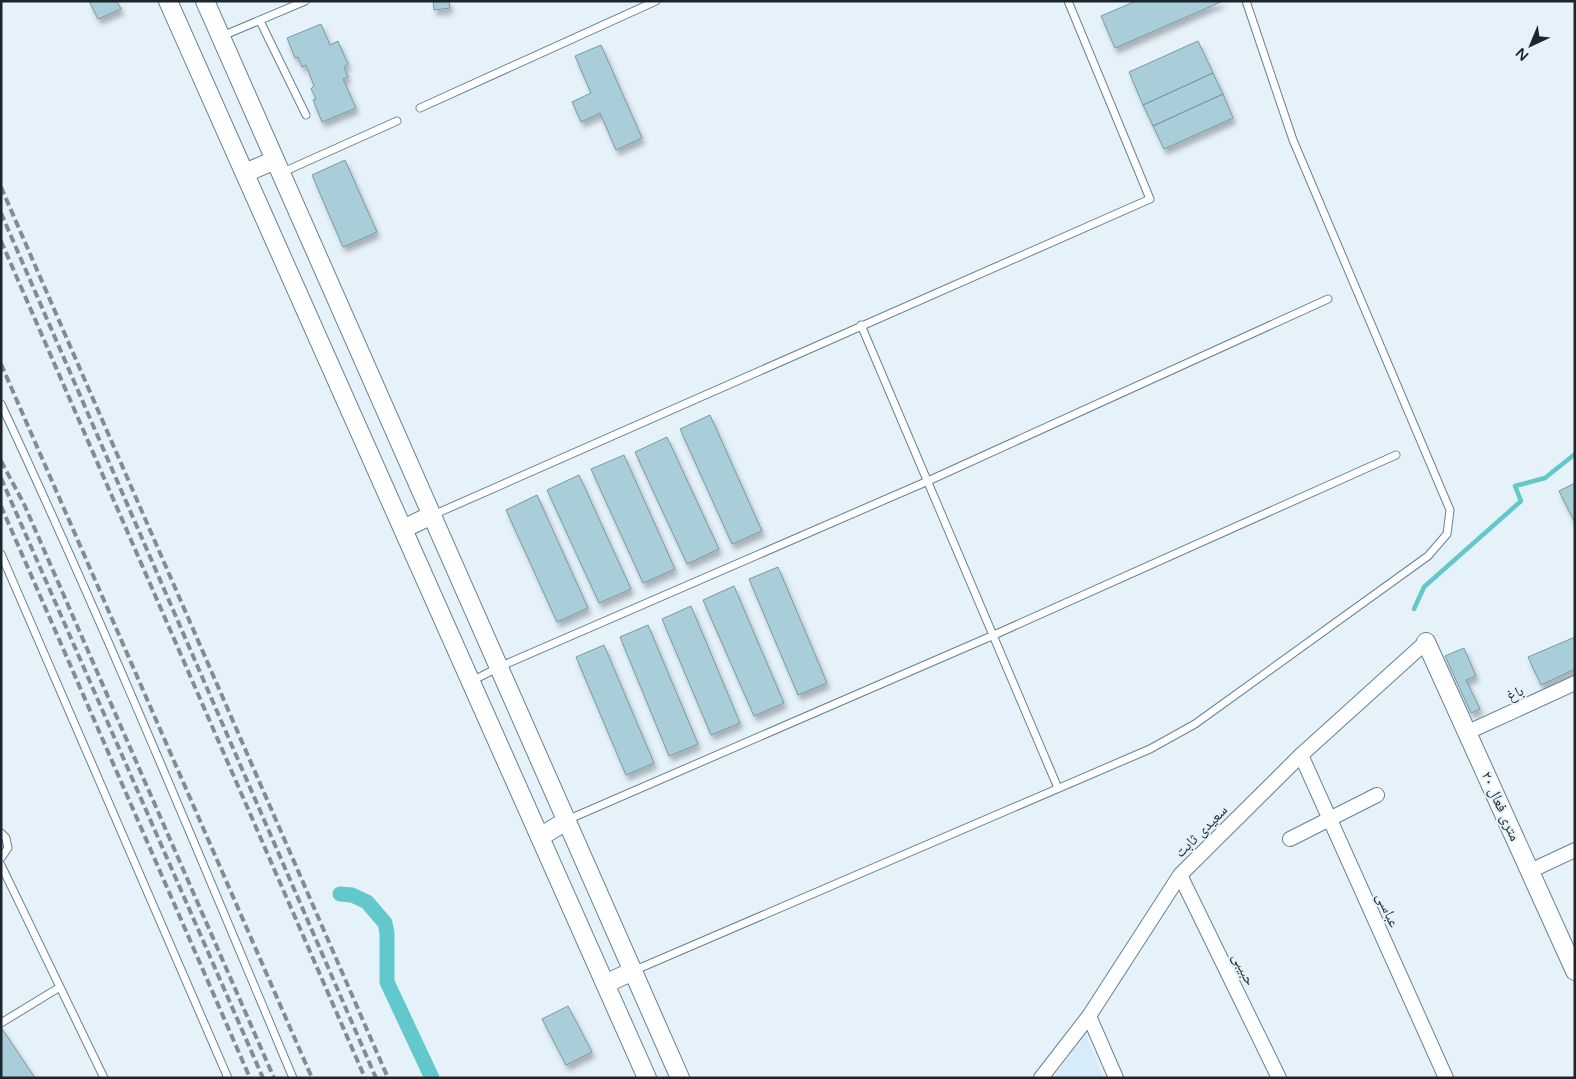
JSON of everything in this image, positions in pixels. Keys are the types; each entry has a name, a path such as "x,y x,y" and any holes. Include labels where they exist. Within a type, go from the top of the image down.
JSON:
{"street":[{"path":"168,1 647,1078"},
{"path":"205,1 680,1078"},
{"path":"245,173 278,166"},
{"path":"403,530 432,515"},
{"name":"۲۰ متری فعال","path":"1426,642 1530,871 1569,944 1575,971"},
{"name":"سعیدی ثابت","path":"1040,1078 1089,1016 1180,876 1301,755 1426,642"},
{"name":"باغ","path":"1468,732 1575,683"},
{"name":"عباسی","path":"1301,755 1446,1078"},
{"path":"1290,839 1377,795"},
{"path":"540,837 566,821"},
{"path":"1530,871 1575,850"},
{"name":"حبیبی","path":"1180,876 1279,1078"},
{"path":"606,984 633,971"},
{"path":"1089,1016 1116,1078"}],"lane":[{"path":"220,37 305,1"},
{"path":"420,108 656,1"},
{"path":"432,515 1150,198 1068,1"},
{"path":"633,971 1150,749 1195,724 1428,556 1447,534 1450,510 1293,140 1246,1"},
{"path":"260,20 306,114"},
{"path":"278,166 397,121"},
{"path":"471,681 499,667 928,481 1328,299"},
{"path":"861,325 1058,788"},
{"path":"1,404 80,574 293,1078"},
{"path":"566,821 994,634 1396,455"},
{"path":"1,554 228,1078"},
{"path":"1,833 6,838 8,848 1,858"},
{"path":"1,865 104,1078"},
{"path":"1,1022 60,987"}],"shaded area":[{"path":"1085,1034 1104,1078 1053,1078"}],"building":[{"path":"89,1 117,1 121,9 98,19"},
{"path":"433,1 449,1 450,8 434,10"},
{"path":"1136,1 1223,1 1115,48 1101,16"},
{"path":"321,24 330,45 338,41 348,64 344,67 348,77 343,79 356,108 322,122 313,100 316,99 311,89 314,86 306,65 302,67 298,57 295,58 287,38"},
{"path":"1198,41 1213,73 1143,105 1129,72"},
{"path":"601,45 642,138 616,150 600,113 581,122 572,102 591,93 575,56"},
{"path":"1213,73 1223,94 1153,126 1143,105"},
{"path":"1223,94 1233,118 1164,149 1153,126"},
{"path":"345,160 377,232 343,247 312,175"},
{"path":"710,415 762,531 732,544 680,429"},
{"path":"667,437 719,549 687,564 635,452"},
{"path":"624,455 675,569 643,583 591,469"},
{"path":"579,475 631,589 599,603 547,490"},
{"path":"1575,483 1575,523 1559,491"},
{"path":"537,495 588,608 557,622 506,510"},
{"path":"778,567 827,683 798,695 749,579"},
{"path":"734,586 784,703 754,716 703,600"},
{"path":"691,606 740,723 711,735 662,619"},
{"path":"648,625 698,744 669,756 620,637"},
{"path":"1575,637 1575,669 1541,685 1528,657"},
{"path":"604,645 654,763 626,775 576,657"},
{"path":"1464,648 1476,676 1466,680 1480,709 1471,713 1445,656"},
{"path":"568,1006 592,1052 566,1065 542,1019"},
{"path":"1,1027 35,1078 1,1078"}],"waterway":[{"path":"1414,609 1424,587 1521,501 1515,486 1545,478 1575,454"},
{"path":"340,894 352,895 367,902 385,923 387,933 387,982 432,1078"}],"railway":[{"path":"1,187 388,1078"},
{"path":"1,213 376,1078"},
{"path":"1,241 365,1078"},
{"path":"1,364 312,1078"},
{"path":"1,461 24,504 274,1078"},
{"path":"1,478 263,1078"},
{"path":"1,506 250,1078"}]}
